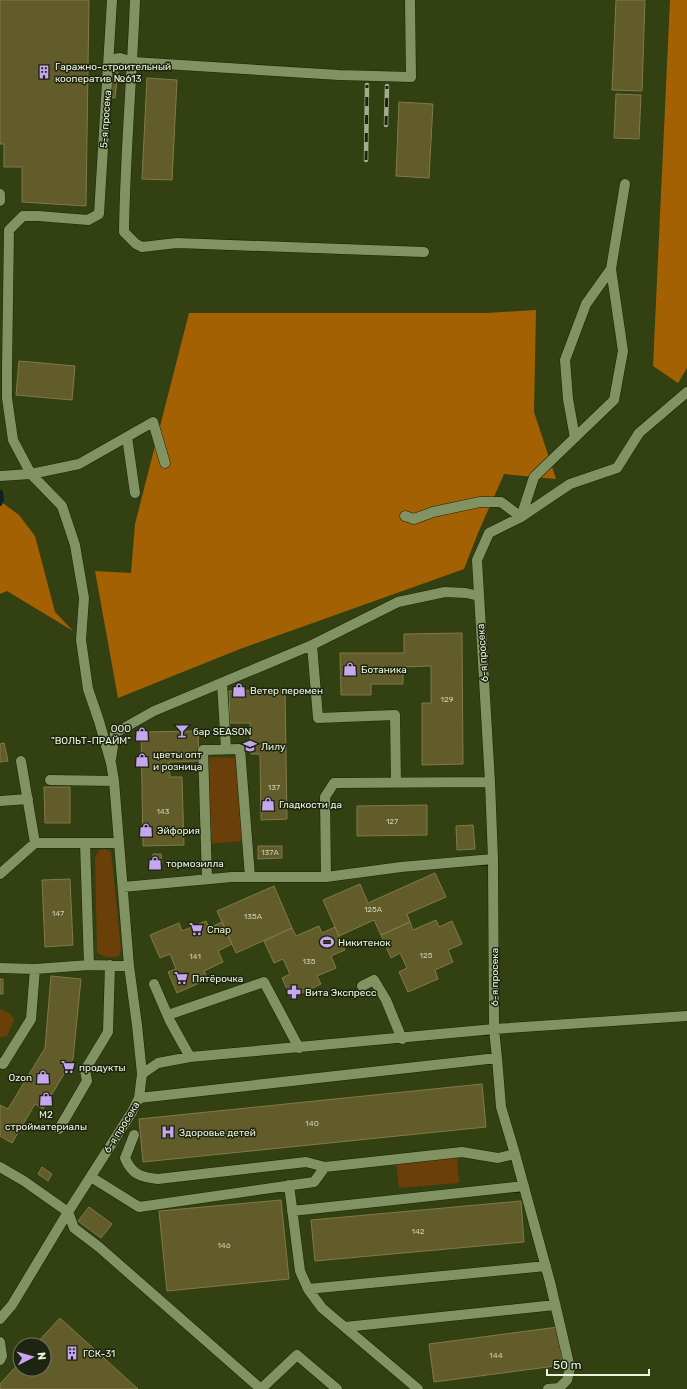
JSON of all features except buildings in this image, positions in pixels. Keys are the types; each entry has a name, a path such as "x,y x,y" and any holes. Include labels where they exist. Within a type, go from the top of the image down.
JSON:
{"street":[{"name":"5-я просека","path":"31,474 13,440 7,398 9,230 23,216 88,220 99,214 112,0"},
{"path":"135,0 125,185 124,232 136,244 142,247 177,243 424,252"},
{"path":"109,60 120,58 132,62 339,75 411,77 410,0"},
{"path":"405,516 414,518 433,512 480,502 501,502 521,517 534,477 614,400 623,351 611,269 625,184"},
{"path":"0,194 0,201"},
{"path":"576,438 568,399 565,360 586,304 611,269"},
{"name":"6-я просека","path":"548,1389 559,1388 567,1380 570,1368 546,1266 501,1107 494,1029 493,859 477,560 490,533 521,517 570,484 617,468 639,434 687,392"},
{"path":"0,476 31,474 79,464 154,422 165,463"},
{"path":"127,437 135,493"},
{"path":"31,474 62,506 75,545 84,598 81,640 88,689 111,763"},
{"path":"111,763 116,733 154,711 312,645 398,602 445,592 466,592 479,596"},
{"path":"312,645 318,718 395,716 396,783"},
{"path":"222,683 226,749"},
{"path":"207,879 202,750 240,749 250,877"},
{"path":"21,761 36,843"},
{"name":"6-я просека","path":"0,1319 12,1305 68,1212 132,1112 139,1098 142,1074 138,1024 129,966 114,781 111,763"},
{"path":"50,780 114,781"},
{"path":"326,877 325,797 334,784 490,782"},
{"path":"0,801 28,799"},
{"path":"0,874 36,843 118,843"},
{"path":"85,844 89,965"},
{"path":"123,886 232,877 326,877 401,867 493,859"},
{"path":"0,968 35,969 89,965 129,966"},
{"path":"59,1129 87,1081 85,1070 108,1032 110,966"},
{"path":"0,1063 3,1064 31,1019 35,969"},
{"path":"362,986 374,980 386,1000 402,1039"},
{"path":"168,1016 264,982 299,1048"},
{"path":"154,984 168,1016 190,1057"},
{"path":"142,1074 158,1063 190,1057 402,1039 494,1029 687,1016"},
{"path":"139,1098 497,1058"},
{"path":"134,1135 124,1158 128,1165 141,1177 158,1179 306,1162 325,1167 462,1152 498,1158 515,1154"},
{"path":"0,1167 24,1181 68,1212 74,1228 99,1247 261,1389 297,1355 337,1389"},
{"path":"91,1176 139,1207 314,1182 325,1167"},
{"path":"289,1186 300,1271 308,1289 322,1308 418,1389"},
{"path":"292,1211 524,1186"},
{"path":"308,1289 546,1266"},
{"path":"345,1327 555,1305"},
{"path":"0,1342 2,1356 0,1360"}],"shaded area":[{"path":"670,0 687,0 687,368 678,383 653,366"},
{"path":"536,310 534,412 556,479 504,474 464,569 240,649 118,698 95,571 131,573 135,524 189,313 486,313"},
{"path":"0,501 19,515 35,536 55,612 73,631 7,591 0,594"},
{"path":"205,757 244,758 252,840 209,844"},
{"path":"105,849 111,852 121,948 119,956 113,957 107,957 97,952 95,857 99,850"},
{"path":"0,1009 10,1013 14,1020 7,1036 0,1038"},
{"path":"457,1158 459,1183 399,1188 396,1163"}],"waterway":[{"path":"0,504 2,500 1,492"}],"railway":[{"path":"366,160 367,85"},
{"path":"386,125 387,86"}],"place":[{"name":"Гаражно-строительный кооператив №613","path":"44,72"},
{"name":"Ботаника","path":"350,669"},
{"name":"Ветер перемен","path":"239,690"},
{"name":"бар SEASON","path":"182,731"},
{"name":"ООО \"ВОЛЬТ-ПРАЙМ\"","path":"142,734"},
{"name":"Лилу","path":"250,746"},
{"name":"цветы опт и розница","path":"142,760"},
{"name":"Гладкости да","path":"268,804"},
{"name":"Эйфория","path":"146,830"},
{"name":"тормозилла","path":"155,863"},
{"name":"Спар","path":"196,929"},
{"name":"Никитенок","path":"327,942"},
{"name":"Пятёрочка","path":"181,978"},
{"name":"Вита Экспресс","path":"294,992"},
{"name":"продукты","path":"68,1067"},
{"name":"Ozon","path":"43,1077"},
{"name":"М2 стройматериалы","path":"46,1099"},
{"name":"Здоровье детей","path":"168,1132"},
{"name":"ГСК-31","path":"72,1353"}]}
